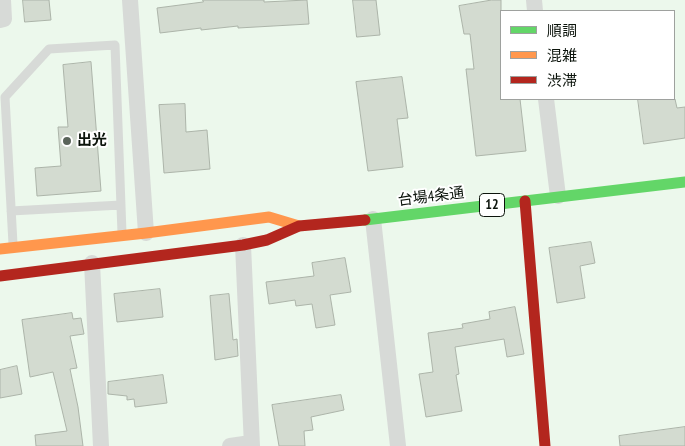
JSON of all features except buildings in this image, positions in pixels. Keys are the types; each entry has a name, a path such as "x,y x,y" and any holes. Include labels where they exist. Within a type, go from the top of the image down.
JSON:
{"main road":[{"name":"台場4条通","path":"0,276 243,245 267,240 299,226 685,182"},
{"path":"524,201 544,446"},
{"name":"台場4条通","path":"0,249 122,236 269,217 299,226"}],"street":[{"path":"0,20 4,19 3,0"},
{"path":"130,0 146,233"},
{"path":"546,100 558,196"},
{"path":"373,219 398,446"},
{"path":"230,446 252,444 243,245"},
{"path":"92,263 101,446"}],"lane":[{"path":"13,248 5,97 49,49 58,48 115,45 122,236"},
{"path":"11,211 121,204"}],"traffic: fast":[{"path":"365,220 685,182"}],"traffic: slow":[{"path":"0,249 269,217 299,226"}],"traffic: jam":[{"path":"525,201 545,446"},
{"path":"0,276 243,245 267,240 299,226 365,220"}],"place":[{"name":"出光","path":"67,141"}]}
